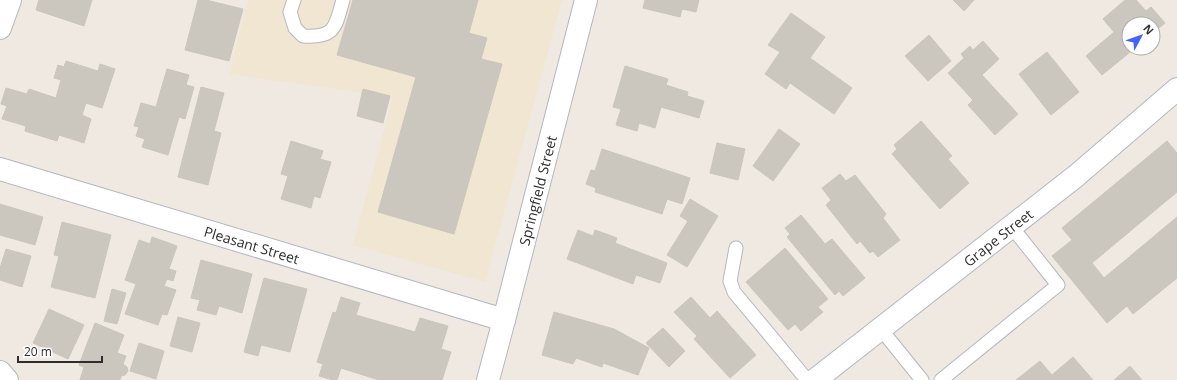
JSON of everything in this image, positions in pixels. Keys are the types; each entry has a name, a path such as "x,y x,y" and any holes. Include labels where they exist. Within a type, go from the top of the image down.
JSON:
{"street":[{"path":"0,28 10,0"},
{"name":"Springfield Street","path":"488,380 586,0"},
{"name":"Grape Street","path":"815,380 1076,176 1177,89"},
{"name":"Pleasant Street","path":"0,169 504,320"},
{"path":"0,372 7,380"}],"lane":[{"path":"294,0 290,12 295,28 303,36 316,37 330,33 336,26 344,0"},
{"path":"941,380 1058,285 1012,226"},
{"path":"736,248 730,281 734,292 807,380"},
{"path":"880,328 922,380"}],"shaded area":[{"path":"248,0 562,0 485,282 353,245 393,97 229,74"}],"building":[{"path":"39,0 92,0 84,26 36,10"},
{"path":"198,0 206,0 243,9 229,61 185,50"},
{"path":"353,0 478,0 469,33 487,38 481,59 502,64 454,234 378,212 416,77 337,55"},
{"path":"645,0 699,0 696,12 682,9 680,17 643,8"},
{"path":"953,0 974,0 964,11"},
{"path":"1125,0 1136,0 1146,11 1151,7 1159,16 1121,16 1121,56 1125,56 1102,75 1086,56 1114,32 1103,19"},
{"path":"791,13 825,37 810,58 852,88 834,114 790,83 786,89 765,74 780,52 768,45"},
{"path":"1161,18 1165,23 1161,26"},
{"path":"929,35 951,61 928,81 905,56"},
{"path":"983,41 999,59 982,75 1018,114 995,135 968,105 973,100 948,73 964,58 961,54 970,46 973,50"},
{"path":"1047,52 1079,92 1051,115 1019,74"},
{"path":"66,61 98,71 100,64 115,69 102,108 86,103 82,115 91,119 84,143 59,135 57,141 25,131 26,126 2,119 7,106 1,104 6,88 27,94 29,89 56,98 61,80 54,78 58,65 64,67"},
{"path":"625,66 668,79 666,85 688,92 687,96 704,101 699,118 661,107 655,128 639,123 637,131 616,125 621,109 613,107"},
{"path":"167,69 189,75 186,85 194,87 185,119 179,117 168,155 142,147 145,139 136,136 139,127 134,126 141,103 156,107"},
{"path":"201,87 224,93 214,131 221,133 208,185 178,177"},
{"path":"363,89 390,96 383,123 357,116"},
{"path":"921,121 952,156 948,159 969,183 940,209 892,154 897,149 894,145"},
{"path":"779,129 800,144 773,181 753,166"},
{"path":"291,141 323,151 320,159 331,162 320,198 314,196 311,208 281,199 288,176 281,174"},
{"path":"1167,141 1177,153 1177,192 1092,263 1104,278 1177,217 1177,278 1133,314 1127,306 1107,323 1052,256 1072,240 1062,228"},
{"path":"717,143 745,149 738,180 710,173"},
{"path":"602,149 690,178 682,204 667,199 662,214 595,192 596,188 586,184 591,170 595,171"},
{"path":"840,174 846,181 855,175 886,214 883,218 900,240 878,257 873,251 870,253 860,241 857,244 826,205 831,200 822,188"},
{"path":"690,199 718,216 687,267 667,255 688,221 680,216"},
{"path":"0,204 43,217 35,245 0,235"},
{"path":"801,215 825,244 832,239 865,278 843,296 839,291 835,295 787,237 790,234 785,228"},
{"path":"62,222 111,235 95,298 51,287 59,256 54,255"},
{"path":"578,230 593,236 595,230 617,238 615,243 667,263 660,283 636,275 633,284 567,259"},
{"path":"152,237 177,246 169,269 176,271 173,281 167,279 164,286 176,290 167,315 162,314 158,325 125,314 136,284 125,280 139,240 150,244"},
{"path":"785,248 828,299 818,307 823,312 801,331 795,324 788,330 746,282"},
{"path":"6,249 31,256 22,287 0,280 0,268"},
{"path":"201,260 252,274 242,313 219,306 216,315 197,310 200,300 191,298"},
{"path":"264,278 307,289 290,352 261,345 258,356 244,352"},
{"path":"112,289 126,293 117,324 104,321"},
{"path":"341,297 360,303 356,315 415,332 420,318 448,326 441,349 451,352 442,380 379,380 341,368 337,380 319,376 323,364 317,362 333,312 336,313"},
{"path":"691,297 710,318 717,311 756,355 730,378 694,339 697,336 674,312"},
{"path":"49,309 84,325 68,359 33,343"},
{"path":"554,312 614,329 649,348 638,375 603,363 602,367 576,358 573,364 542,355"},
{"path":"178,317 200,323 192,352 170,346"},
{"path":"95,323 124,335 117,353 126,356 123,364 127,367 128,371 125,375 121,376 120,380 80,380 84,367 79,365"},
{"path":"663,328 685,351 669,367 646,343"},
{"path":"139,343 164,351 156,379 130,371"},
{"path":"1073,357 1093,380 1016,380 1040,361 1052,375"},
{"path":"1130,366 1142,380 1114,380"}]}
